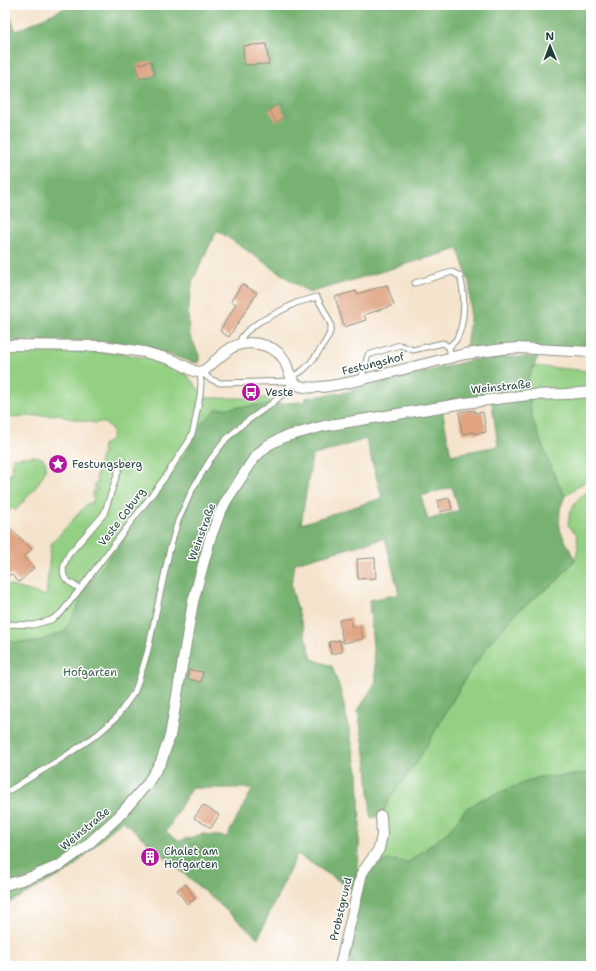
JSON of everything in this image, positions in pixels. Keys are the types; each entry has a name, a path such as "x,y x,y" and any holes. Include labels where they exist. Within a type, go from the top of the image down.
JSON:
{"street":[{"path":"5,345 103,346 144,352 172,360 189,369 200,372 205,370 231,348 253,343 261,344 273,349 283,358 292,379"},
{"name":"Festungshof","path":"292,379 299,386 314,388 343,384 450,352 465,354 503,348 525,348 591,352"},
{"name":"Weinstraße","path":"5,885 31,877 60,865 85,848 119,816 147,784 161,762 170,736 193,602 210,539 219,514 226,501 255,457 268,445 284,437 324,426 465,403 529,395 591,392"},
{"name":"Probstgrund","path":"340,966 362,873 379,849 382,835 381,816"}],"lane":[{"path":"360,380 368,355 400,345 413,350 443,343 450,352 462,323 464,304 463,288 460,276 452,272 415,283"},
{"path":"5,793 64,757 98,734 116,718 134,691 142,670 148,650 170,548 178,521 193,488 210,460 226,439 243,424 282,395 292,379 303,371 316,356 328,338 331,325 317,297 296,303 259,322 241,338 240,345"},
{"path":"200,372 210,380 220,383 292,379"},
{"name":"Veste Coburg","path":"5,624 33,625 51,620 61,613 80,589 163,480 189,441 193,431 200,396 200,372"},
{"path":"80,589 66,579 63,569 66,559 104,514 119,469"}],"green space":[{"path":"5,5 16,31 71,5 591,5 591,352 465,354 470,319 470,285 458,249 309,293 217,230 193,280 188,309 189,333 199,355 199,363 143,346 100,341 5,341"},
{"name":"Hofgarten","path":"5,351 99,352 124,354 145,358 176,369 188,376 206,398 268,398 271,404 5,880 5,584 46,596 51,544 88,503 91,504 94,499 92,497 93,490 97,491 97,488 94,487 95,483 98,481 96,479 98,469 100,469 101,466 99,465 101,455 103,455 104,452 102,451 103,445 111,439 112,432 109,426 103,423 63,417 63,415 56,414 5,417"},
{"path":"499,357 538,357 528,378 532,418 552,471 565,496 560,509 559,528 575,560 558,580 518,611 491,641 467,676 417,762 391,796 381,816 371,818 367,765 358,711 376,681 369,600 399,594 385,538 295,563 291,586 312,659 332,666 341,692 358,771 360,825 358,872 353,890 297,854 258,938 122,820 70,870 5,905 5,642 36,642 65,631 77,608 83,592 167,483 192,443 201,424 216,409 305,402 305,398 346,392 472,360","holes":["491,397 498,446 451,455 441,404","366,439 382,498 301,524 312,456","452,487 459,510 428,520 421,496","191,788 253,788 227,837 202,834 179,841 166,832"]},
{"path":"534,366 591,371 591,477 565,496 552,471 532,418 528,378"},
{"path":"34,456 42,458 45,461 46,467 44,473 35,488 15,511 12,508 5,513 5,477 6,475 12,474 13,458"},
{"path":"591,489 591,772 565,776 539,777 466,809 450,830 409,862 387,860 379,864 380,856 386,846 388,838 385,824 381,816 391,796 417,762 467,676 491,641 518,611 558,580 575,560 578,548 577,535 568,525 570,512 578,499"},
{"path":"591,772 591,966 342,966 364,875 387,860 409,862 450,830 466,809 480,800 539,777 565,776"}],"building":[{"path":"266,44 269,64 244,65 243,46"},
{"path":"151,61 155,75 140,79 136,65"},
{"path":"279,104 286,117 276,122 269,110"},
{"path":"242,284 257,293 229,337 220,331 236,304 231,301"},
{"path":"387,285 394,305 364,315 366,320 344,327 335,297 356,291 357,294"},
{"path":"474,410 475,413 483,412 486,432 462,434 459,412"},
{"path":"449,498 452,509 440,512 437,501"},
{"path":"5,524 32,549 24,557 34,568 19,582 11,574 5,580"},
{"path":"375,558 376,578 358,579 357,559"},
{"path":"350,618 352,627 360,625 363,639 343,643 339,620"},
{"path":"340,640 342,652 331,654 329,642"},
{"path":"189,670 203,672 201,682 188,679"},
{"path":"203,805 219,815 211,828 194,818"},
{"path":"186,884 195,899 187,904 177,890"}],"place":[{"name":"Veste","path":"251,392"},
{"name":"Festungsberg","path":"58,464"},
{"name":"Chalet am Hofgarten","path":"150,857"}]}
